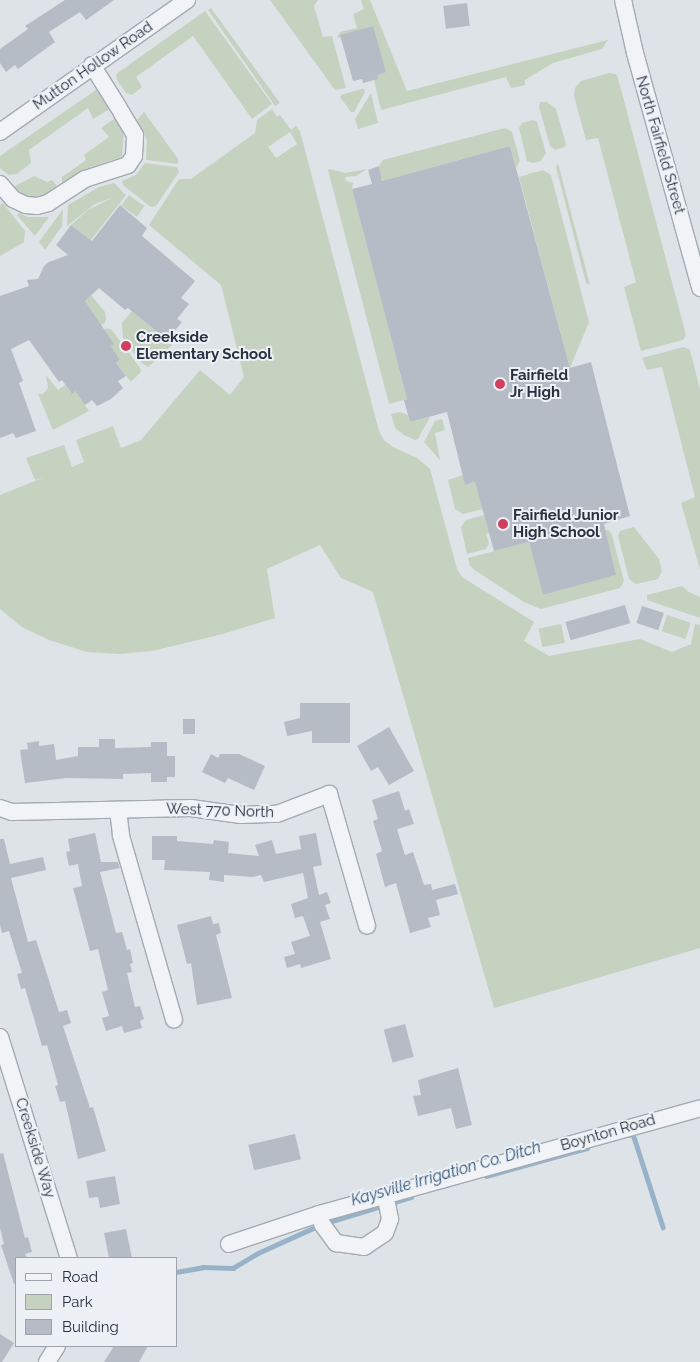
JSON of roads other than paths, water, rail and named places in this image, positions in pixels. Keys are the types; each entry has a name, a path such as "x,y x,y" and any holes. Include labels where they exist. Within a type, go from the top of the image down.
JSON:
{"street":[{"name":"Mutton Hollow Road","path":"0,132 92,65 187,0"},
{"name":"North Fairfield Street","path":"622,0 700,288"},
{"path":"0,184 12,199 26,206 37,206 48,203 85,179 128,165 134,156 136,147 135,135 92,65"},
{"name":"West 770 North","path":"0,808 12,812 191,808 241,815 276,814 329,794 367,926"},
{"path":"118,810 121,836 174,1020"},
{"name":"Creekside Way","path":"0,1037 69,1257"},
{"name":"Boynton Road","path":"229,1244 319,1214 700,1108"},
{"path":"322,1224 336,1243 364,1247 385,1233 390,1219 387,1204"},
{"path":"47,1362 56,1347"}],"waterway":[{"name":"Kaysville Irrigation Co. Ditch","path":"630,1135 633,1134 663,1227"},
{"name":"Kaysville Irrigation Co. Ditch","path":"486,1176 587,1148"},
{"name":"Kaysville Irrigation Co. Ditch","path":"178,1272 203,1267 233,1268 258,1253 322,1224 411,1197"}],"place":[{"name":"Creekside Elementary School","path":"126,346"},
{"name":"Fairfield Jr High","path":"500,384"},
{"name":"Fairfield Junior High School","path":"503,524"}]}
